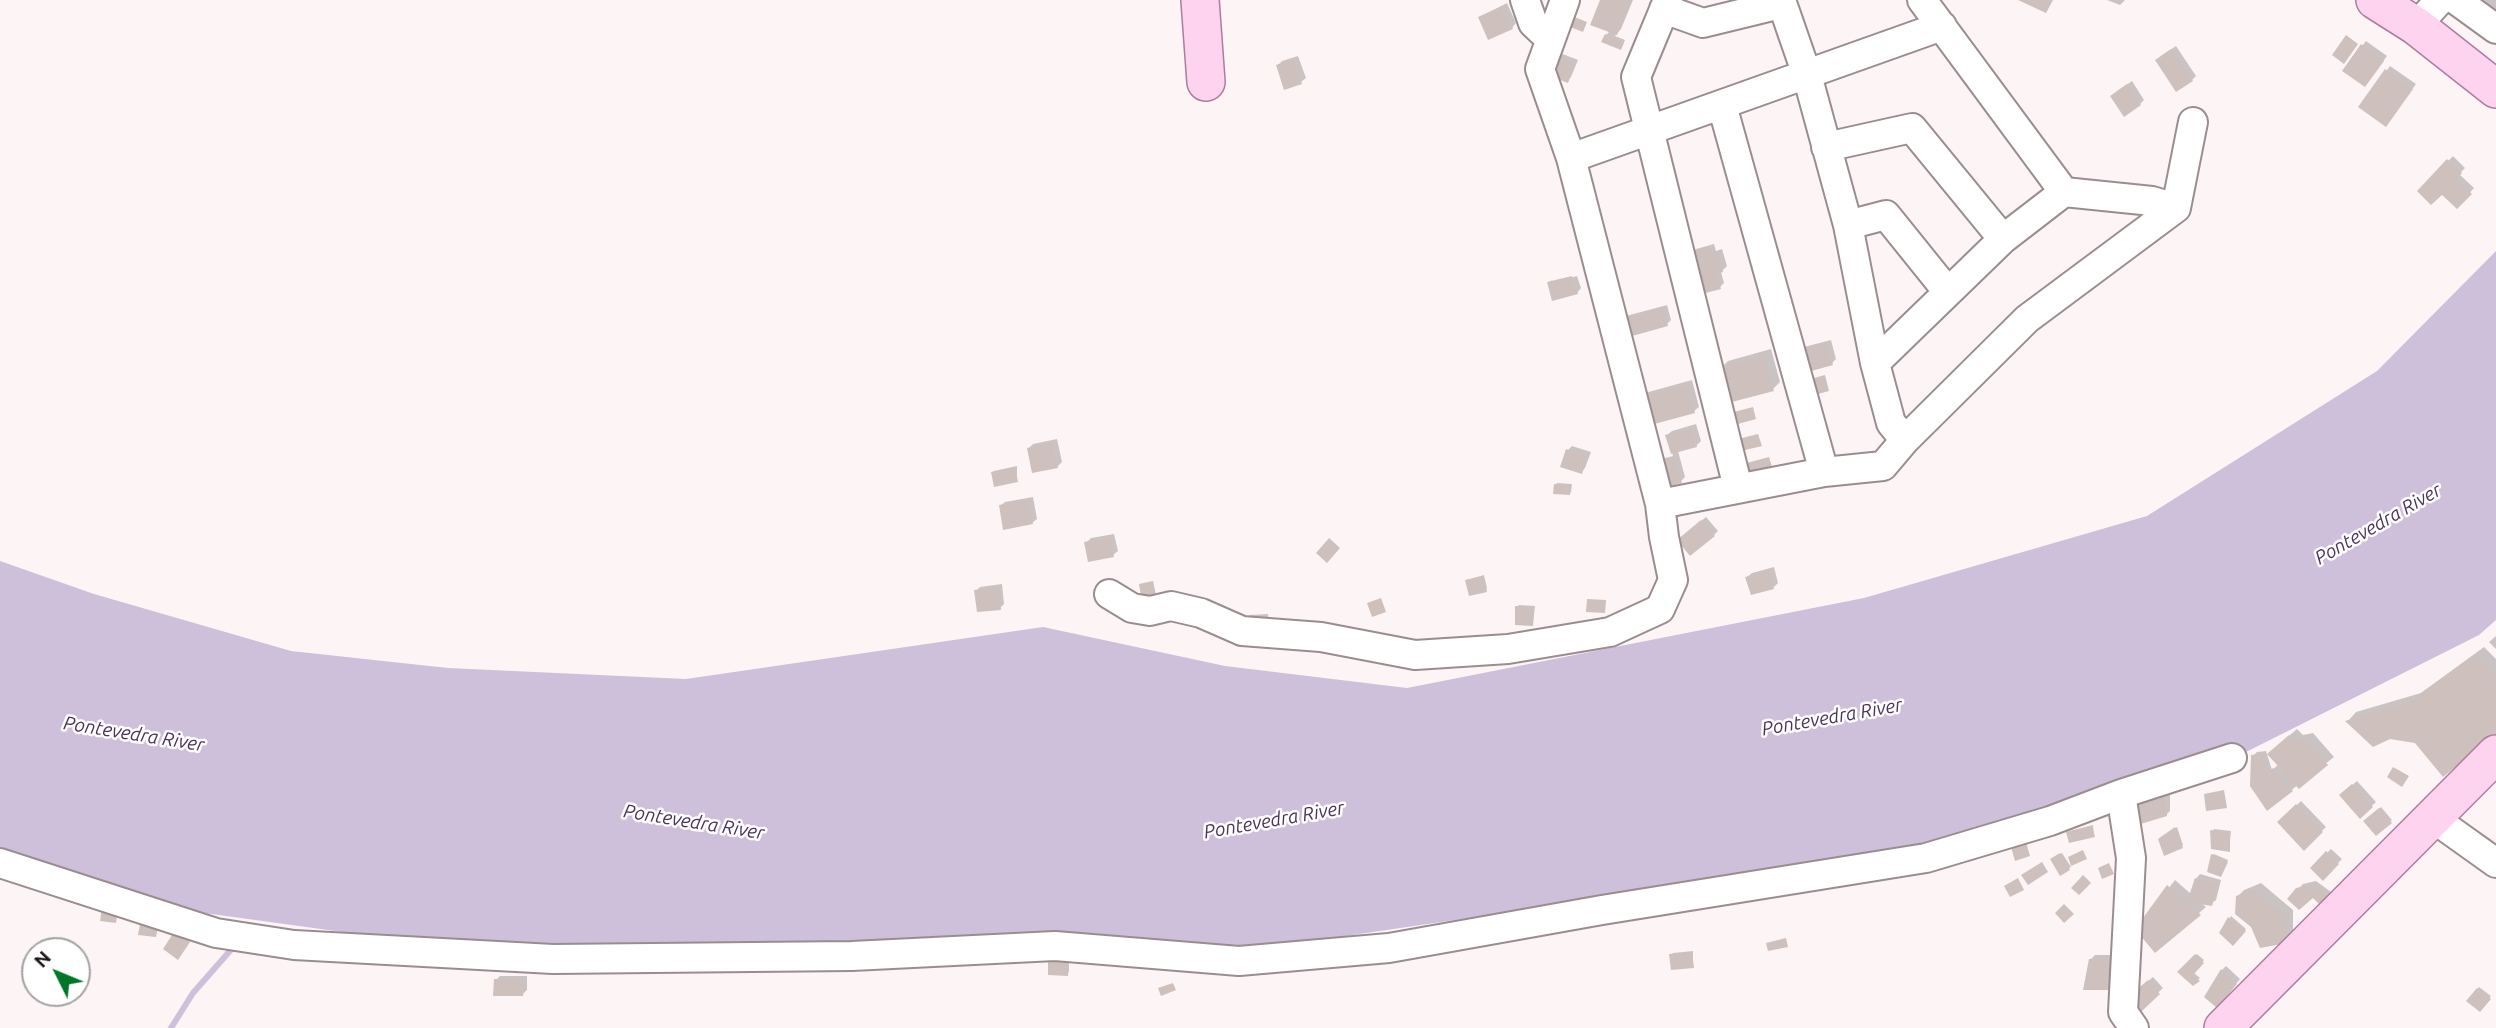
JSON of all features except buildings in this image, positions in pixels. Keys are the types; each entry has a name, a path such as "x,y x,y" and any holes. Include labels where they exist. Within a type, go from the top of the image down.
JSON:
{"main road":[{"path":"1200,0 1206,82"},
{"path":"2375,0 2428,13 2496,89"},
{"path":"2223,1028 2496,754"}],"street":[{"path":"1525,0 1534,23 1550,39"},
{"path":"1109,594 1132,608 1150,611 1171,606 1201,613 1242,631 1321,637 1415,655 1520,647 1609,632 1660,609 1673,580 1660,504 1571,158 1540,69 1565,0"},
{"path":"1922,0 2064,192"},
{"path":"2456,0 2496,29"},
{"path":"1738,488 1636,77 1666,4 1703,23 1781,2 1807,75 1847,225 1875,363 1891,423 1905,440"},
{"path":"1571,158 1942,26"},
{"path":"1722,105 1824,472"},
{"path":"1660,504 1824,472 1883,466 1905,440 2027,319 2176,208 2193,122"},
{"path":"1826,146 1912,128 2003,239"},
{"path":"1875,363 2003,239 2064,192 2152,201 2176,208"},
{"path":"1847,225 1886,215 1948,292"},
{"path":"0,863 216,933 294,945 553,959 852,956 1055,946 1240,961 1389,948 1602,910 1926,858 2050,821 2121,794 2232,758"},
{"path":"2121,794 2132,858 2123,1012 2134,1028"},
{"path":"2433,818 2496,863"}],"water":[{"name":"Pontevedra River","path":"2496,251 2496,620 2479,635 2246,752 2025,826 1942,849 1270,947 954,938 700,949 445,946 175,909 0,850 0,561 94,594 291,651 448,668 686,679 1043,627 1225,666 1407,688 1864,598 2147,516 2377,371"}],"waterway":[{"path":"171,1028 193,993 236,944"}]}
